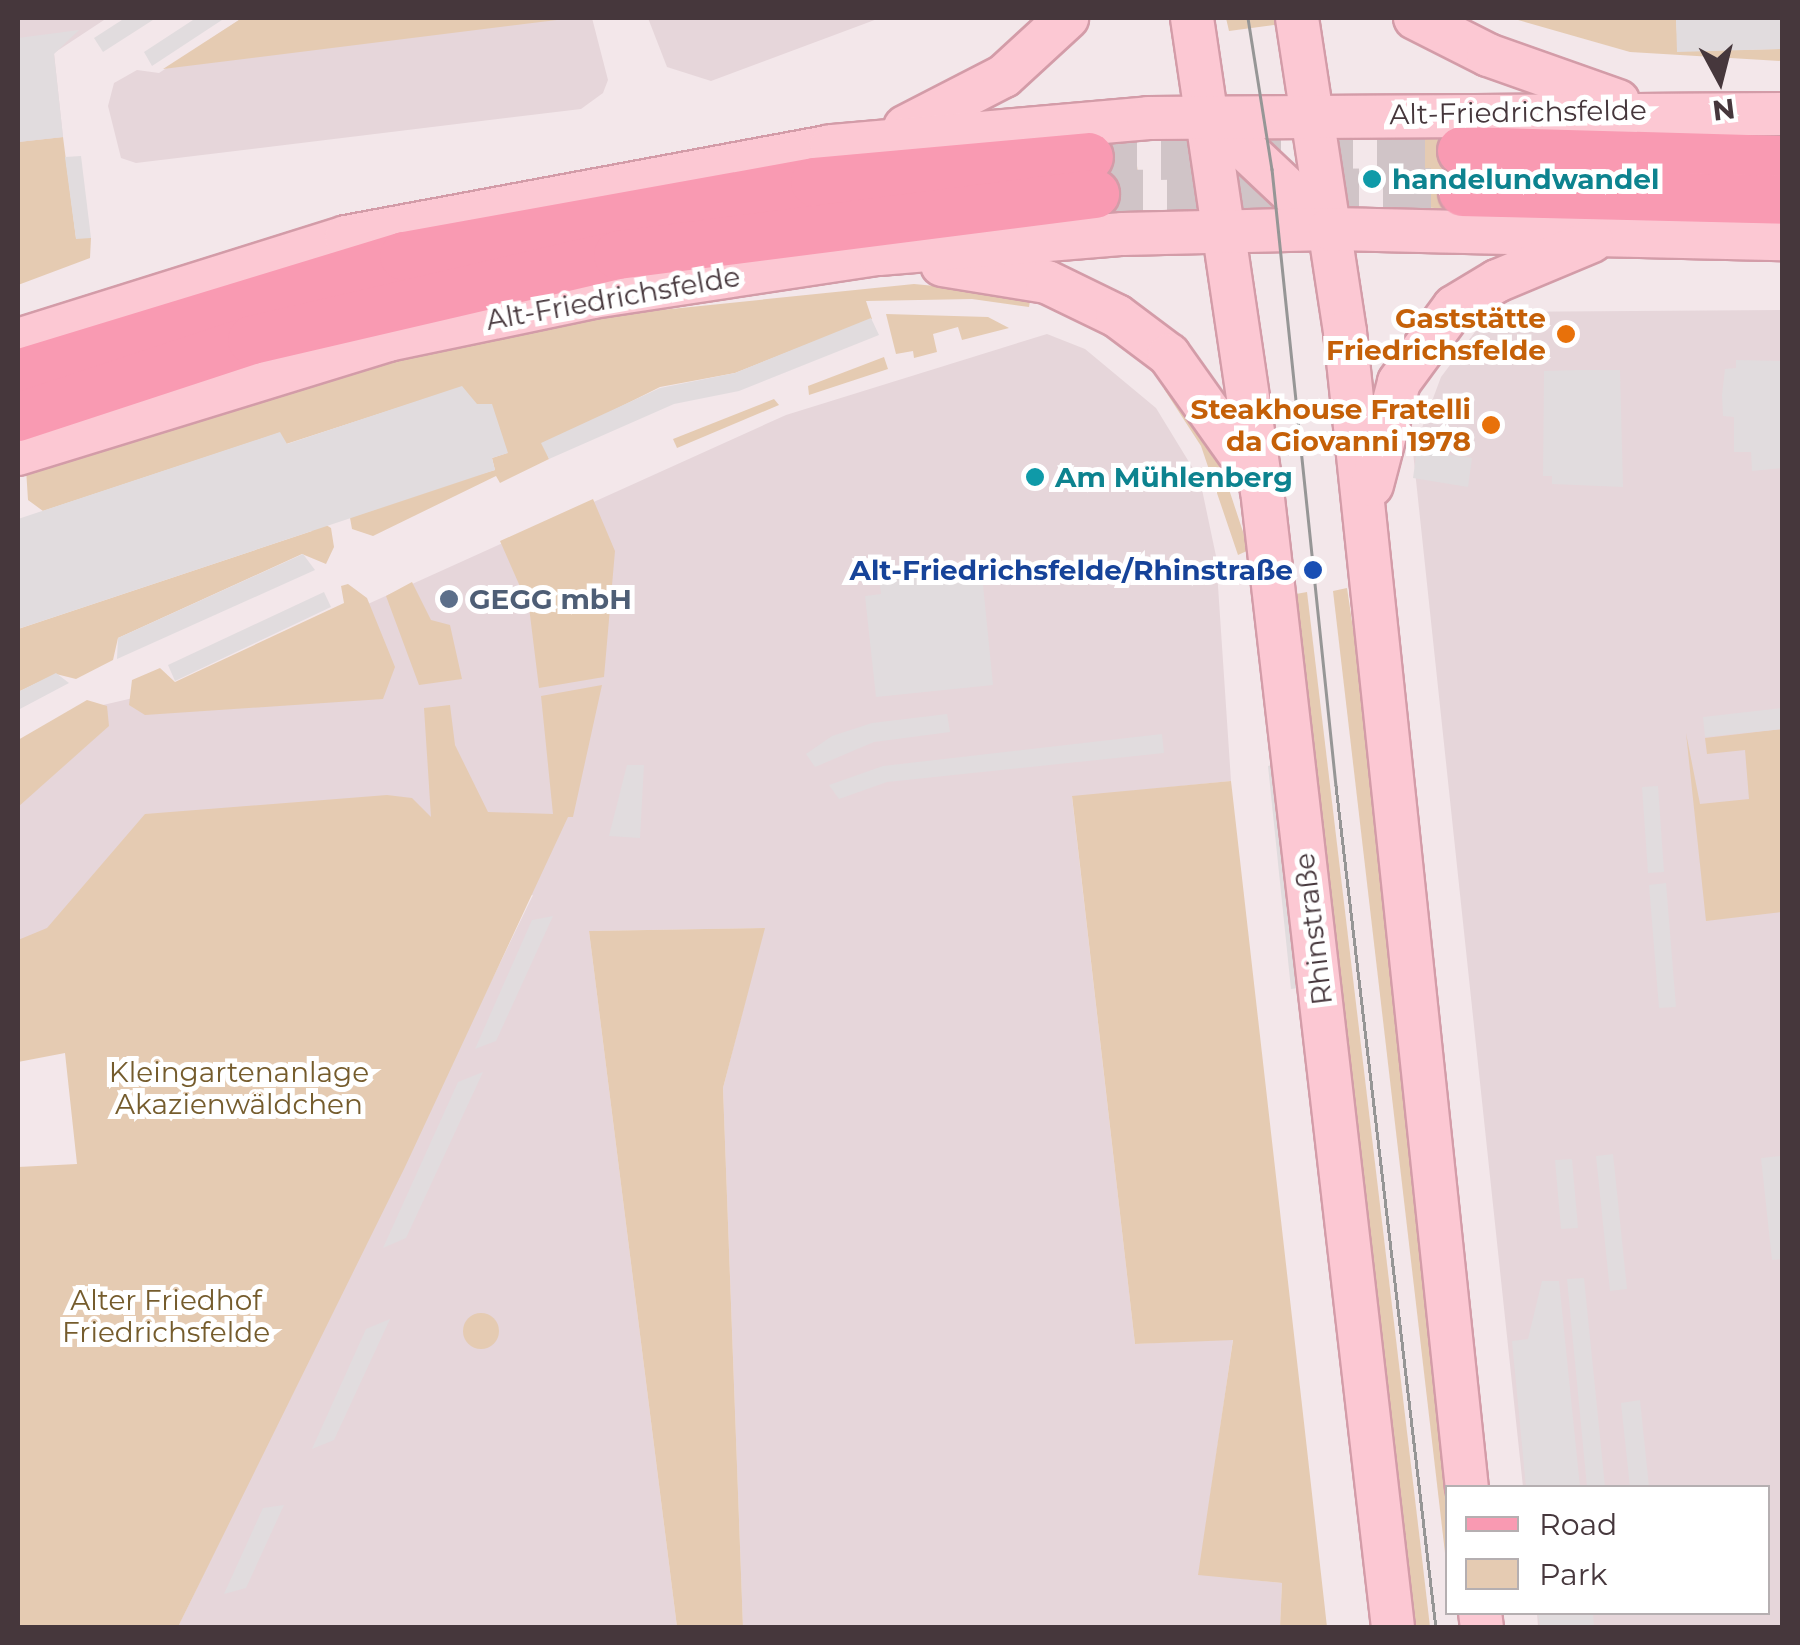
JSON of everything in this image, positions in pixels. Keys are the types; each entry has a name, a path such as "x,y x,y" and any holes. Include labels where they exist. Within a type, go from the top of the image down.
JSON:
{"main road":[{"path":"868,141 1004,76 1067,18"},
{"name":"Rhinstraße","path":"1192,18 1211,116 1262,490 1393,1628"},
{"path":"1297,18 1330,228 1466,1485"},
{"path":"1414,18 1488,55 1642,110"},
{"name":"Alt-Friedrichsfelde","path":"18,340 346,237 868,141 1211,116 1642,110 1782,114"},
{"path":"1226,231 1313,114"},
{"path":"1211,116 1330,228"},
{"name":"Alt-Friedrichsfelde","path":"1782,160 1463,172 1782,200"},
{"name":"Alt-Friedrichsfelde","path":"18,374 404,256 814,182 1092,176 618,255 270,336 18,417"},
{"name":"Alt-Friedrichsfelde","path":"18,454 388,340 592,297 879,254 1330,228 1782,238"},
{"path":"1363,550 1378,445 1399,382 1428,338 1454,307 1497,281 1607,234"},
{"path":"879,254 1047,282 1116,316 1169,355 1196,387 1262,490"}],"shaded area":[{"path":"18,18 107,18 54,53 63,137 18,142"},
{"path":"125,18 156,18 103,52 94,38"},
{"path":"196,18 225,18 152,66 144,52"},
{"path":"242,18 592,18 608,80 603,93 581,109 136,163 121,158 108,106 114,83 137,70 159,73"},
{"path":"648,18 880,18 711,81 667,67"},
{"path":"1676,18 1782,18 1782,49 1677,52"},
{"path":"79,30 54,54 63,137 18,142 18,38"},
{"path":"81,156 91,238 76,239 65,157"},
{"path":"1782,310 1782,1627 1538,1627 1537,1615 1770,1615 1770,1485 1523,1485 1413,452 1441,377 1490,312"},
{"path":"871,318 879,335 739,391 674,404 549,459 541,443 660,388 735,373"},
{"path":"1047,334 1085,349 1156,408 1200,480 1216,556 1231,781 1072,797 1135,1344 1233,1339 1199,1574 1282,1583 1280,1627 743,1627 723,1088 764,928 589,931 677,1627 178,1627 533,895 18,998 18,752 103,705 189,685 786,415"},
{"path":"1736,360 1782,361 1782,468 1752,471 1751,452 1734,452 1734,417 1723,416 1722,395 1725,369 1736,368"},
{"path":"1620,370 1623,487 1552,484 1552,476 1543,476 1544,371"},
{"path":"462,386 477,404 492,404 508,453 492,458 495,470 18,629 18,519 280,432 287,444"},
{"path":"1417,450 1472,458 1468,487 1413,478"},
{"path":"303,554 315,570 117,659 118,638"},
{"path":"981,565 993,685 876,697 865,596 881,594 879,575"},
{"path":"324,592 331,607 175,681 168,665"},
{"path":"56,673 69,683 18,710 18,692"},
{"path":"1782,708 1782,729 1705,737 1703,717"},
{"path":"947,714 950,732 874,742 815,767 806,754 832,736 872,723"},
{"path":"1162,734 1164,753 887,782 839,799 829,785 883,766"},
{"path":"1276,764 1299,988 1291,989 1268,766"},
{"path":"627,765 644,765 640,838 609,836"},
{"path":"1658,786 1664,872 1648,873 1642,787"},
{"path":"1666,883 1676,1007 1659,1008 1649,885"},
{"path":"553,916 496,1041 475,1049 532,920"},
{"path":"483,1072 406,1238 383,1248 458,1082"},
{"path":"1613,1154 1627,1289 1610,1291 1596,1156"},
{"path":"1780,1156 1782,1259 1772,1260 1761,1158"},
{"path":"1572,1159 1578,1228 1561,1229 1555,1160"},
{"path":"1584,1278 1605,1485 1587,1485 1567,1279"},
{"path":"1542,1281 1559,1281 1580,1485 1526,1485 1512,1341 1528,1339"},
{"path":"390,1319 334,1440 312,1449 366,1329"},
{"path":"1640,1400 1649,1485 1630,1485 1621,1403"},
{"path":"284,1505 246,1588 224,1594 263,1508"},
{"path":"1538,1615 1593,1615 1594,1627 1540,1627"}],"green space":[{"path":"242,18 573,18 163,69"},
{"path":"1226,18 1280,18 1281,24 1229,31"},
{"path":"1511,18 1676,18 1678,51 1782,49 1782,61 1630,52"},
{"path":"1449,133 1451,180 1467,210 1419,207 1414,139"},
{"path":"63,137 76,238 91,238 90,258 18,285 18,142"},
{"path":"1085,137 1133,137 1143,209 1096,214 1110,171"},
{"path":"914,284 1031,295 1029,307 972,299 866,301 872,319 735,373 660,387 544,445 549,459 500,483 496,476 373,536 352,529 349,512 495,470 492,458 507,453 462,387 286,444 279,433 43,511 28,500 26,469 251,396 544,322"},
{"path":"886,314 988,317 1009,328 962,340 958,327 933,334 937,352 914,358 913,351 896,354"},
{"path":"884,357 888,369 809,395 808,386"},
{"path":"1170,381 1219,459 1249,550 1238,555 1201,446 1164,389"},
{"path":"774,399 779,405 677,448 673,439"},
{"path":"593,499 615,551 604,677 539,688 529,607 500,541"},
{"path":"313,517 331,528 334,547 326,564 302,554 118,638 113,660 76,679 56,674 18,692 18,629 312,531"},
{"path":"412,582 431,620 450,625 462,679 419,685 386,596"},
{"path":"348,584 367,598 395,667 383,699 145,715 129,705 132,680 160,668 175,682 344,603 341,586"},
{"path":"1347,588 1377,790 1448,1485 1445,1553 1333,591"},
{"path":"1307,592 1430,1627 1415,1627 1296,594"},
{"path":"602,685 573,817 568,817 405,1167 178,1627 18,1627 18,1167 77,1164 65,1053 18,1062 18,940 47,928 145,814 387,795 412,798 431,817 424,708 450,705 455,745 488,812 553,814 541,696"},
{"path":"87,700 107,706 109,726 18,807 18,740"},
{"path":"1782,729 1782,912 1706,921 1686,733 1700,804 1749,799 1745,750 1707,754 1705,738"},
{"path":"1231,781 1327,1627 1280,1627 1282,1583 1198,1575 1233,1340 1135,1344 1072,796"},
{"path":"765,928 723,1088 743,1627 677,1627 589,931"},
{"path":"481,1313 494,1318 499,1331 494,1344 481,1349 468,1344 463,1331 468,1318"}],"tunnel":[{"path":"1089,157 1462,151"},
{"path":"1095,194 1463,192"}],"tram line":[{"path":"1248,18 1272,169 1336,786 1436,1628"}],"place":[{"name":"handelundwandel","path":"1372,179"},
{"name":"Gaststätte Friedrichsfelde","path":"1566,334"},
{"name":"Steakhouse Fratelli da Giovanni 1978","path":"1491,425"},
{"name":"Am Mühlenberg","path":"1035,477"},
{"name":"Alt-Friedrichsfelde/Rhinstraße","path":"1313,570"},
{"name":"GEGG mbH","path":"449,599"}],"park label":[{"name":"Kleingartenanlage Akazienwäldchen","path":"239,1088"},
{"name":"Alter Friedhof Friedrichsfelde","path":"166,1316"}]}
